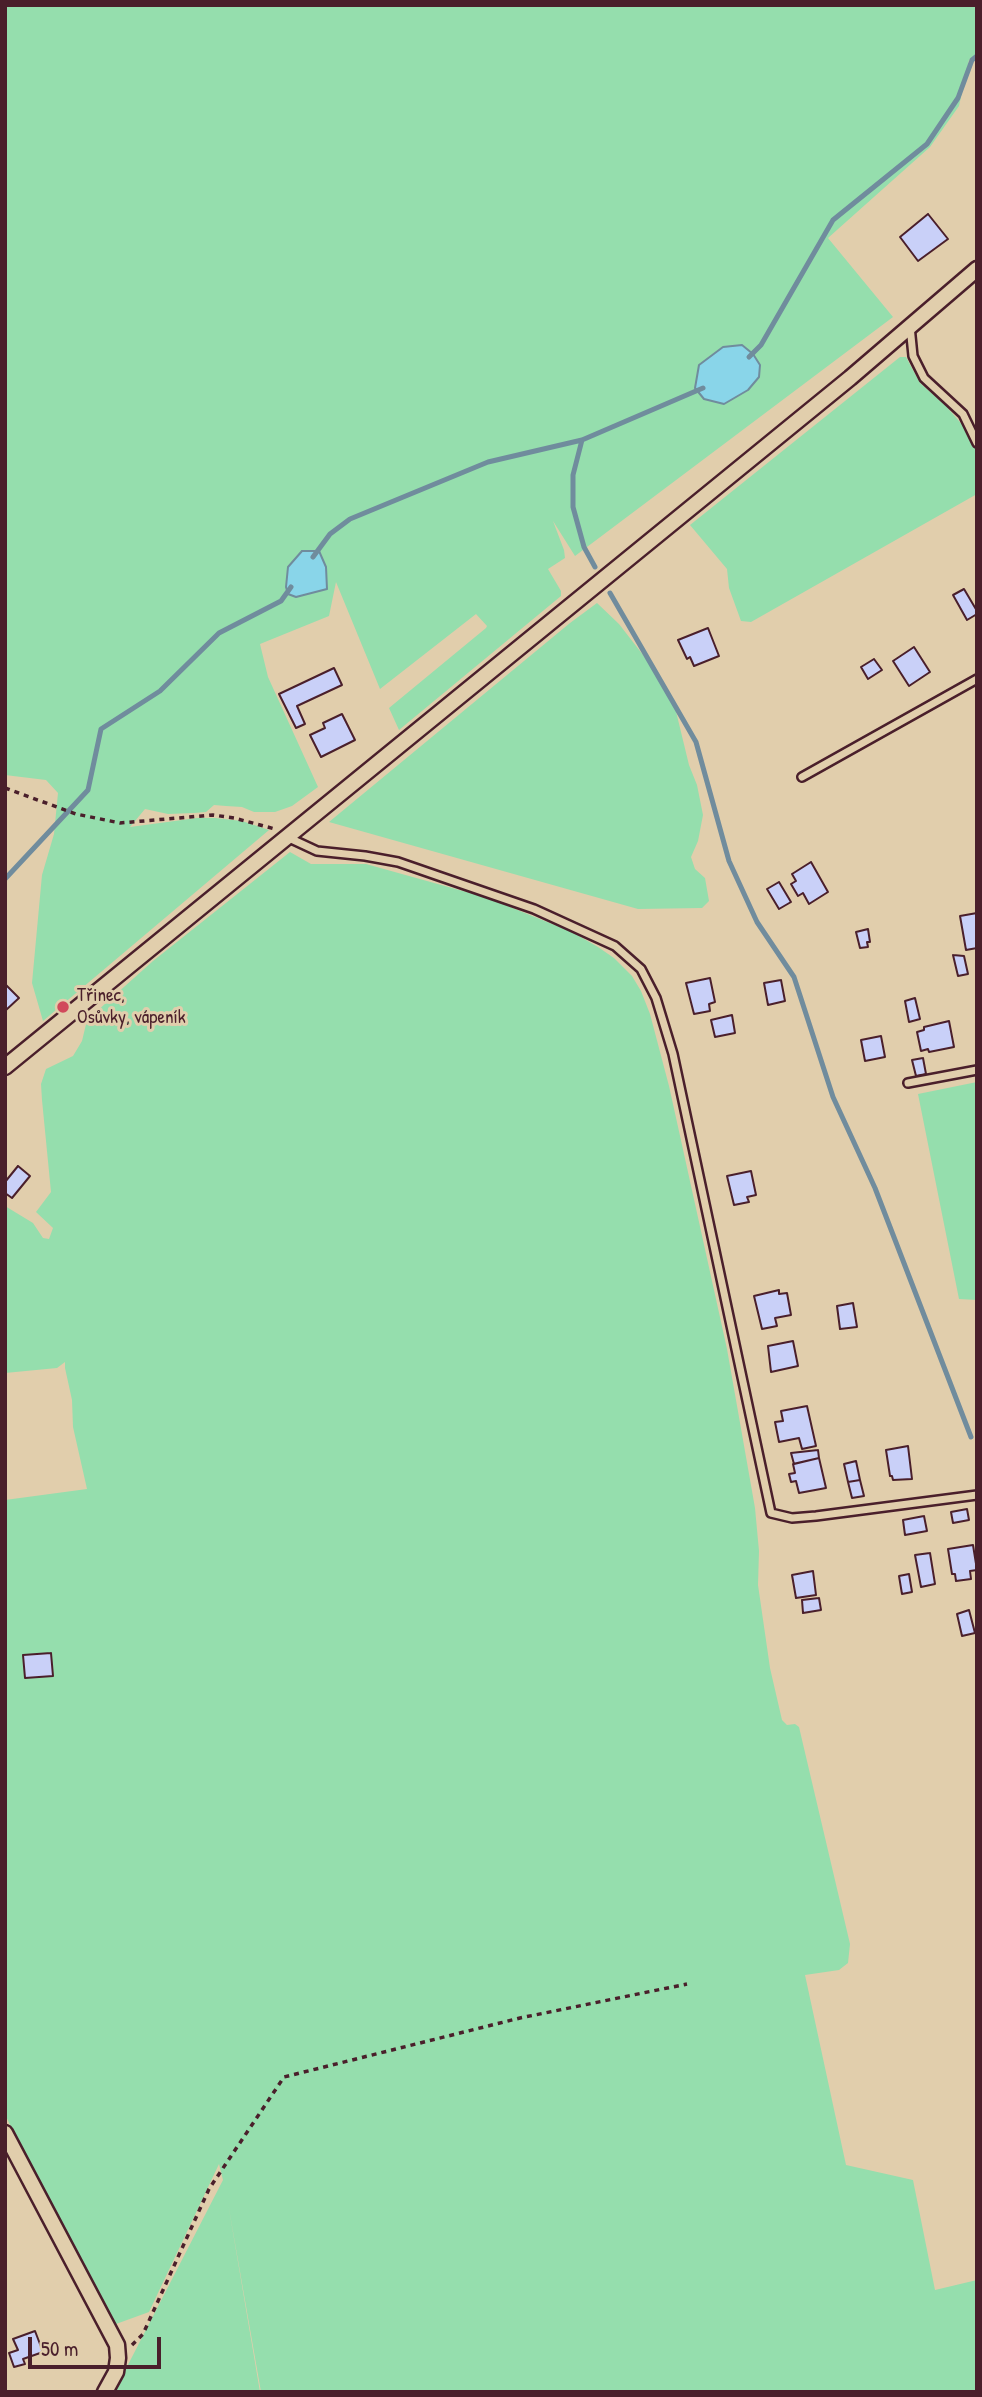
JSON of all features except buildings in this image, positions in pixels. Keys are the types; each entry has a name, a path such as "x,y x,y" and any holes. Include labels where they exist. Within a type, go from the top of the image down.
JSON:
{"street":[{"path":"5,1067 850,378 977,269"},
{"path":"5,2133 117,2345 116,2372 105,2392"}],"lane":[{"path":"910,326 914,356 924,378 962,414 977,443"},
{"path":"802,777 977,679"},
{"path":"287,837 317,851 398,862 534,909 615,946 641,970 656,999 673,1054 771,1513 792,1518 816,1516 977,1495"},
{"path":"908,1083 977,1070"}],"path":[{"path":"5,788 76,814 120,823 213,815 261,824 274,828 287,837"},
{"path":"118,2358 143,2334 209,2189 285,2077 520,2018 687,1984"}],"green space":[{"path":"5,5 977,5 977,55 969,60 959,106 930,147 828,238 893,317 575,556 553,521 565,558 548,569 561,591 561,596 399,730 389,708 486,628 476,614 380,689 336,582 329,616 260,644 268,677 318,787 292,806 275,812 254,812 242,807 214,805 206,812 194,813 168,814 145,809 130,827 215,818 242,821 269,830 43,1021 32,983 42,875 54,834 58,793 46,780 5,775"},
{"path":"900,357 906,357 920,383 945,405 966,429 977,450 977,494 751,622 741,621 729,588 727,569 690,525"},
{"path":"597,603 619,624 657,673 673,699 703,815 698,841 691,857 695,869 705,878 709,901 702,908 638,909 329,822 570,623"},
{"path":"290,852 311,864 366,864 488,898 572,932 598,947 632,976 641,991 650,1014 669,1086 727,1349 755,1508 759,1551 758,1585 770,1668 782,1720 787,1725 795,1724 799,1727 850,1944 848,1963 839,1970 805,1975 846,2165 913,2180 935,2290 977,2280 977,2392 261,2392 228,2203 260,2392 114,2392 223,2180 219,2164 149,2312 116,2324 28,2164 5,2114 5,1500 87,1489 73,1427 72,1400 65,1362 57,1368 5,1373 5,1206 33,1223 43,1238 49,1239 53,1228 36,1212 51,1192 41,1084 46,1069 73,1056 82,1041 87,1020 153,961"},
{"path":"977,1082 977,1300 959,1299 918,1094"}],"water":[{"path":"742,345 753,354 760,365 759,377 748,390 724,404 704,399 695,388 699,365 723,347"},
{"path":"302,551 319,551 326,567 327,589 296,597 288,594 286,587 288,567"}],"waterway":[{"path":"749,357 761,345 833,220 927,144 958,98 972,60 977,56"},
{"path":"313,557 330,534 350,519 488,462 582,440 703,388"},
{"path":"582,440 573,475 573,507 584,547 595,567"},
{"path":"5,879 88,790 101,729 160,691 219,633 281,601 291,587"},
{"path":"610,593 696,742 729,861 757,922 794,977 833,1097 875,1188 971,1437"}],"place":[{"name":"Třinec, Osůvky, vápeník","path":"63,1007"}]}
